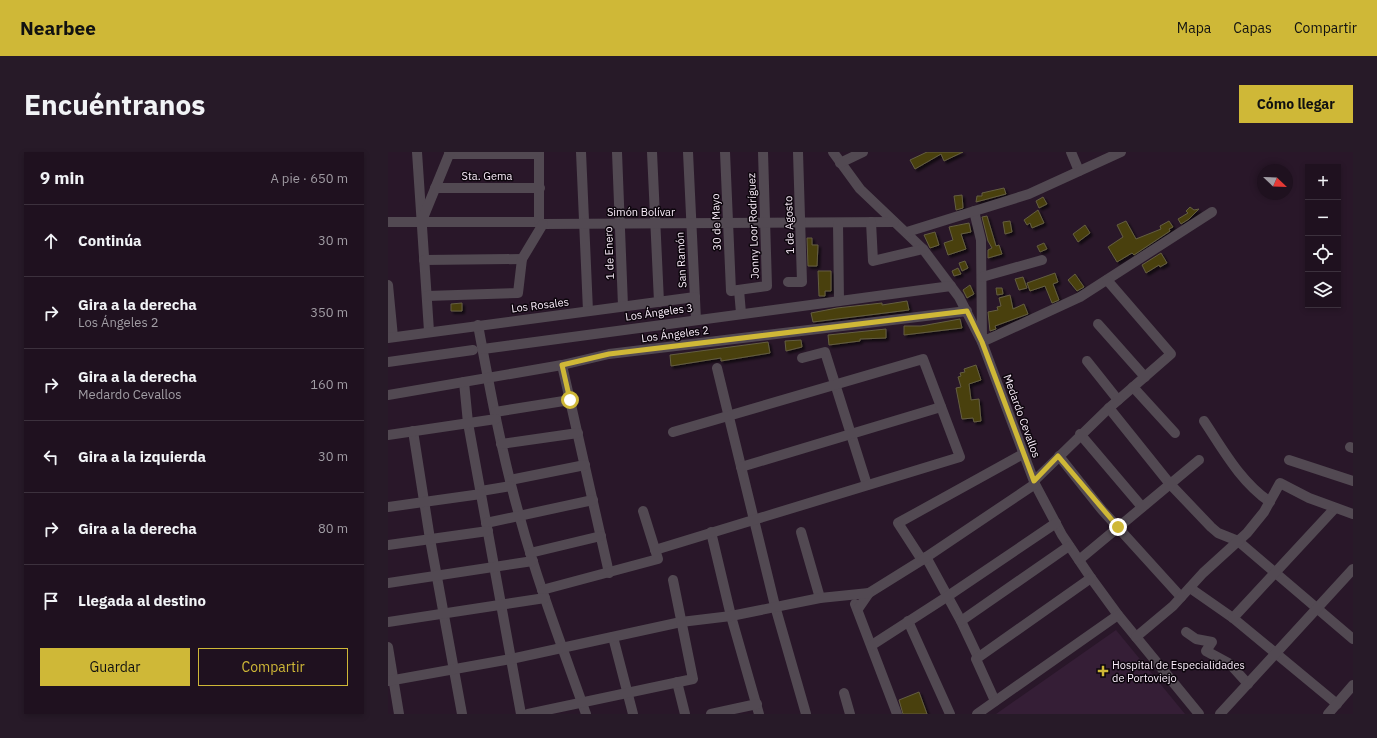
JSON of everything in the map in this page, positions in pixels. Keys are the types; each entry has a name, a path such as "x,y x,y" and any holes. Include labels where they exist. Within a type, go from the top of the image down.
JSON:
{"street":[{"path":"417,152 429,331"},
{"path":"580,152 588,311"},
{"name":"1 de Enero","path":"617,152 624,306"},
{"path":"652,152 659,302"},
{"name":"San Ramón","path":"688,152 696,320"},
{"name":"30 de Mayo","path":"725,152 728,223 735,291 741,313"},
{"name":"Jonny Loor Rodríguez","path":"735,291 767,286 763,152"},
{"name":"1 de Agosto","path":"788,282 802,282 798,152"},
{"name":"Medardo Cevallos","path":"833,152 860,189 894,222 907,232 923,249 951,286 967,311 982,342 1023,454 1035,482 1069,546 1090,578 1118,615 1199,714"},
{"path":"840,163 863,152"},
{"path":"1070,152 1079,171"},
{"path":"907,232 1028,194 1120,152"},
{"path":"422,222 450,153 540,153 541,223 522,259 518,293 427,296"},
{"name":"Sta. Gema","path":"435,188 540,188"},
{"path":"974,211 981,240 982,342 1080,297 1212,212"},
{"name":"Simón Bolívar","path":"388,222 584,224 894,222"},
{"path":"838,222 839,301"},
{"path":"871,222 873,261 923,249"},
{"path":"424,260 522,259"},
{"path":"982,277 1042,260"},
{"path":"858,609 869,593 924,559 1035,482 1080,434 1171,354 1107,280"},
{"path":"388,285 390,337"},
{"name":"Los Ángeles 3","path":"388,362 741,313 951,286"},
{"name":"Los Rosales","path":"390,337 695,297"},
{"name":"Los Ángeles 2","path":"388,395 489,378 563,369 609,354 967,311"},
{"path":"1098,324 1145,377"},
{"path":"478,325 478,349 489,378 501,444 519,517 543,594 586,714"},
{"path":"802,358 825,352 867,485"},
{"path":"655,550 960,457 923,359 673,432"},
{"path":"1087,361 1118,400"},
{"path":"717,368 776,606 806,714"},
{"path":"563,369 608,572"},
{"path":"464,382 468,422 521,714"},
{"path":"1133,387 1174,433"},
{"path":"388,435 468,422 570,400"},
{"path":"741,467 941,407"},
{"path":"1109,408 1170,484 1218,533 1238,541 1353,639"},
{"path":"1204,421 1232,464 1248,484 1270,502"},
{"path":"413,431 436,576 462,714"},
{"path":"501,444 578,433"},
{"path":"1080,434 1142,507"},
{"path":"994,701 976,659 978,658 948,596 898,523 1023,454"},
{"path":"1058,456 1118,527 1181,597"},
{"path":"1078,560 1199,460"},
{"path":"1290,460 1353,481"},
{"path":"388,507 481,493 510,483 585,465"},
{"path":"1136,637 1181,597 1216,560 1256,523 1270,502 1280,483 1309,498 1353,514"},
{"path":"388,545 430,539 487,527 519,517 592,500"},
{"path":"1233,618 1335,508"},
{"path":"388,622 501,604 543,594 608,572 658,559 643,511"},
{"path":"872,645 1056,523"},
{"path":"711,532 731,616 759,714"},
{"path":"801,532 820,598"},
{"path":"388,583 494,567 600,536"},
{"path":"961,621 1069,546"},
{"path":"1220,714 1318,609 1353,569"},
{"path":"978,658 1090,578"},
{"path":"534,713 692,679 673,580"},
{"path":"1190,588 1233,618 1337,704"},
{"path":"391,681 511,659 681,622 731,616 820,598 869,593"},
{"path":"852,594 897,714"},
{"path":"977,714 1118,615"},
{"path":"908,621 950,714"},
{"path":"1186,632 1196,639 1212,642 1206,651 1230,664 1248,684"},
{"path":"613,637 633,714"},
{"path":"388,647 391,681 399,714"},
{"path":"677,682 685,714"},
{"path":"1328,714 1353,685"},
{"path":"844,693 850,714"},
{"path":"711,714 756,704"}],"shaded area":[{"name":"Hospital de Especialidades de Portoviejo","path":"1116,630 1185,714 996,714"}],"building":[{"path":"927,152 963,152 944,161 941,154 915,169 910,160"},
{"path":"1004,188 1006,194 976,202 977,196 982,196 982,193"},
{"path":"962,195 963,208 956,210 954,196"},
{"path":"1043,197 1047,204 1039,208 1036,201"},
{"path":"1190,207 1194,210 1199,209 1189,219 1181,224 1178,219 1188,213 1186,211"},
{"path":"1038,210 1044,223 1032,228 1030,223 1027,225 1024,220"},
{"path":"987,216 996,246 999,245 1002,254 988,258 988,250 992,248 988,241 982,217"},
{"path":"1010,221 1012,232 1005,234 1003,222"},
{"path":"1126,221 1136,239 1161,229 1160,226 1169,221 1173,227 1169,229 1170,231 1134,255 1132,253 1117,262 1108,247 1123,237 1117,225"},
{"path":"969,223 971,232 961,234 966,249 948,255 944,243 953,240 949,227"},
{"path":"1085,225 1090,233 1078,242 1073,234"},
{"path":"935,232 939,245 930,248 924,235"},
{"path":"807,238 812,238 812,245 818,245 817,266 808,266"},
{"path":"1044,243 1047,249 1040,252 1037,246"},
{"path":"1161,253 1167,263 1160,267 1159,265 1146,273 1142,265"},
{"path":"965,261 968,268 962,271 959,263"},
{"path":"958,268 961,274 954,276 952,271"},
{"path":"818,271 831,271 831,291 825,291 825,296 819,296"},
{"path":"1055,273 1058,282 1053,284 1059,300 1052,303 1045,286 1030,291 1027,283"},
{"path":"1075,274 1084,287 1077,291 1068,280"},
{"path":"1023,277 1027,288 1019,290 1015,279"},
{"path":"970,285 974,294 967,298 963,290"},
{"path":"996,288 1002,288 1003,294 997,295"},
{"path":"1010,295 1013,309 1024,304 1028,314 995,326 996,329 990,331 988,312 998,310 997,307 1001,306 999,298"},
{"path":"907,301 909,310 813,322 811,313 837,308 882,303 882,305"},
{"path":"462,303 462,311 451,311 451,304"},
{"path":"960,319 962,328 904,335 904,326 921,326"},
{"path":"886,329 886,338 860,339 860,341 829,345 828,335"},
{"path":"801,340 802,347 786,351 785,341"},
{"path":"768,342 770,353 721,361 721,358 671,366 670,355"},
{"path":"976,365 981,380 969,384 971,400 979,399 981,421 974,422 973,418 962,419 956,388 961,387 958,377 961,376 960,373 965,372 964,369"},
{"path":"919,692 927,714 903,714 899,700"}],"place":[{"name":"Hospital de Especialidades de Portoviejo","path":"1103,671"}],"route":[{"path":"570,400 562,365 609,354 967,311 977,329 1034,481 1058,456 1102,510 1118,527"}]}
